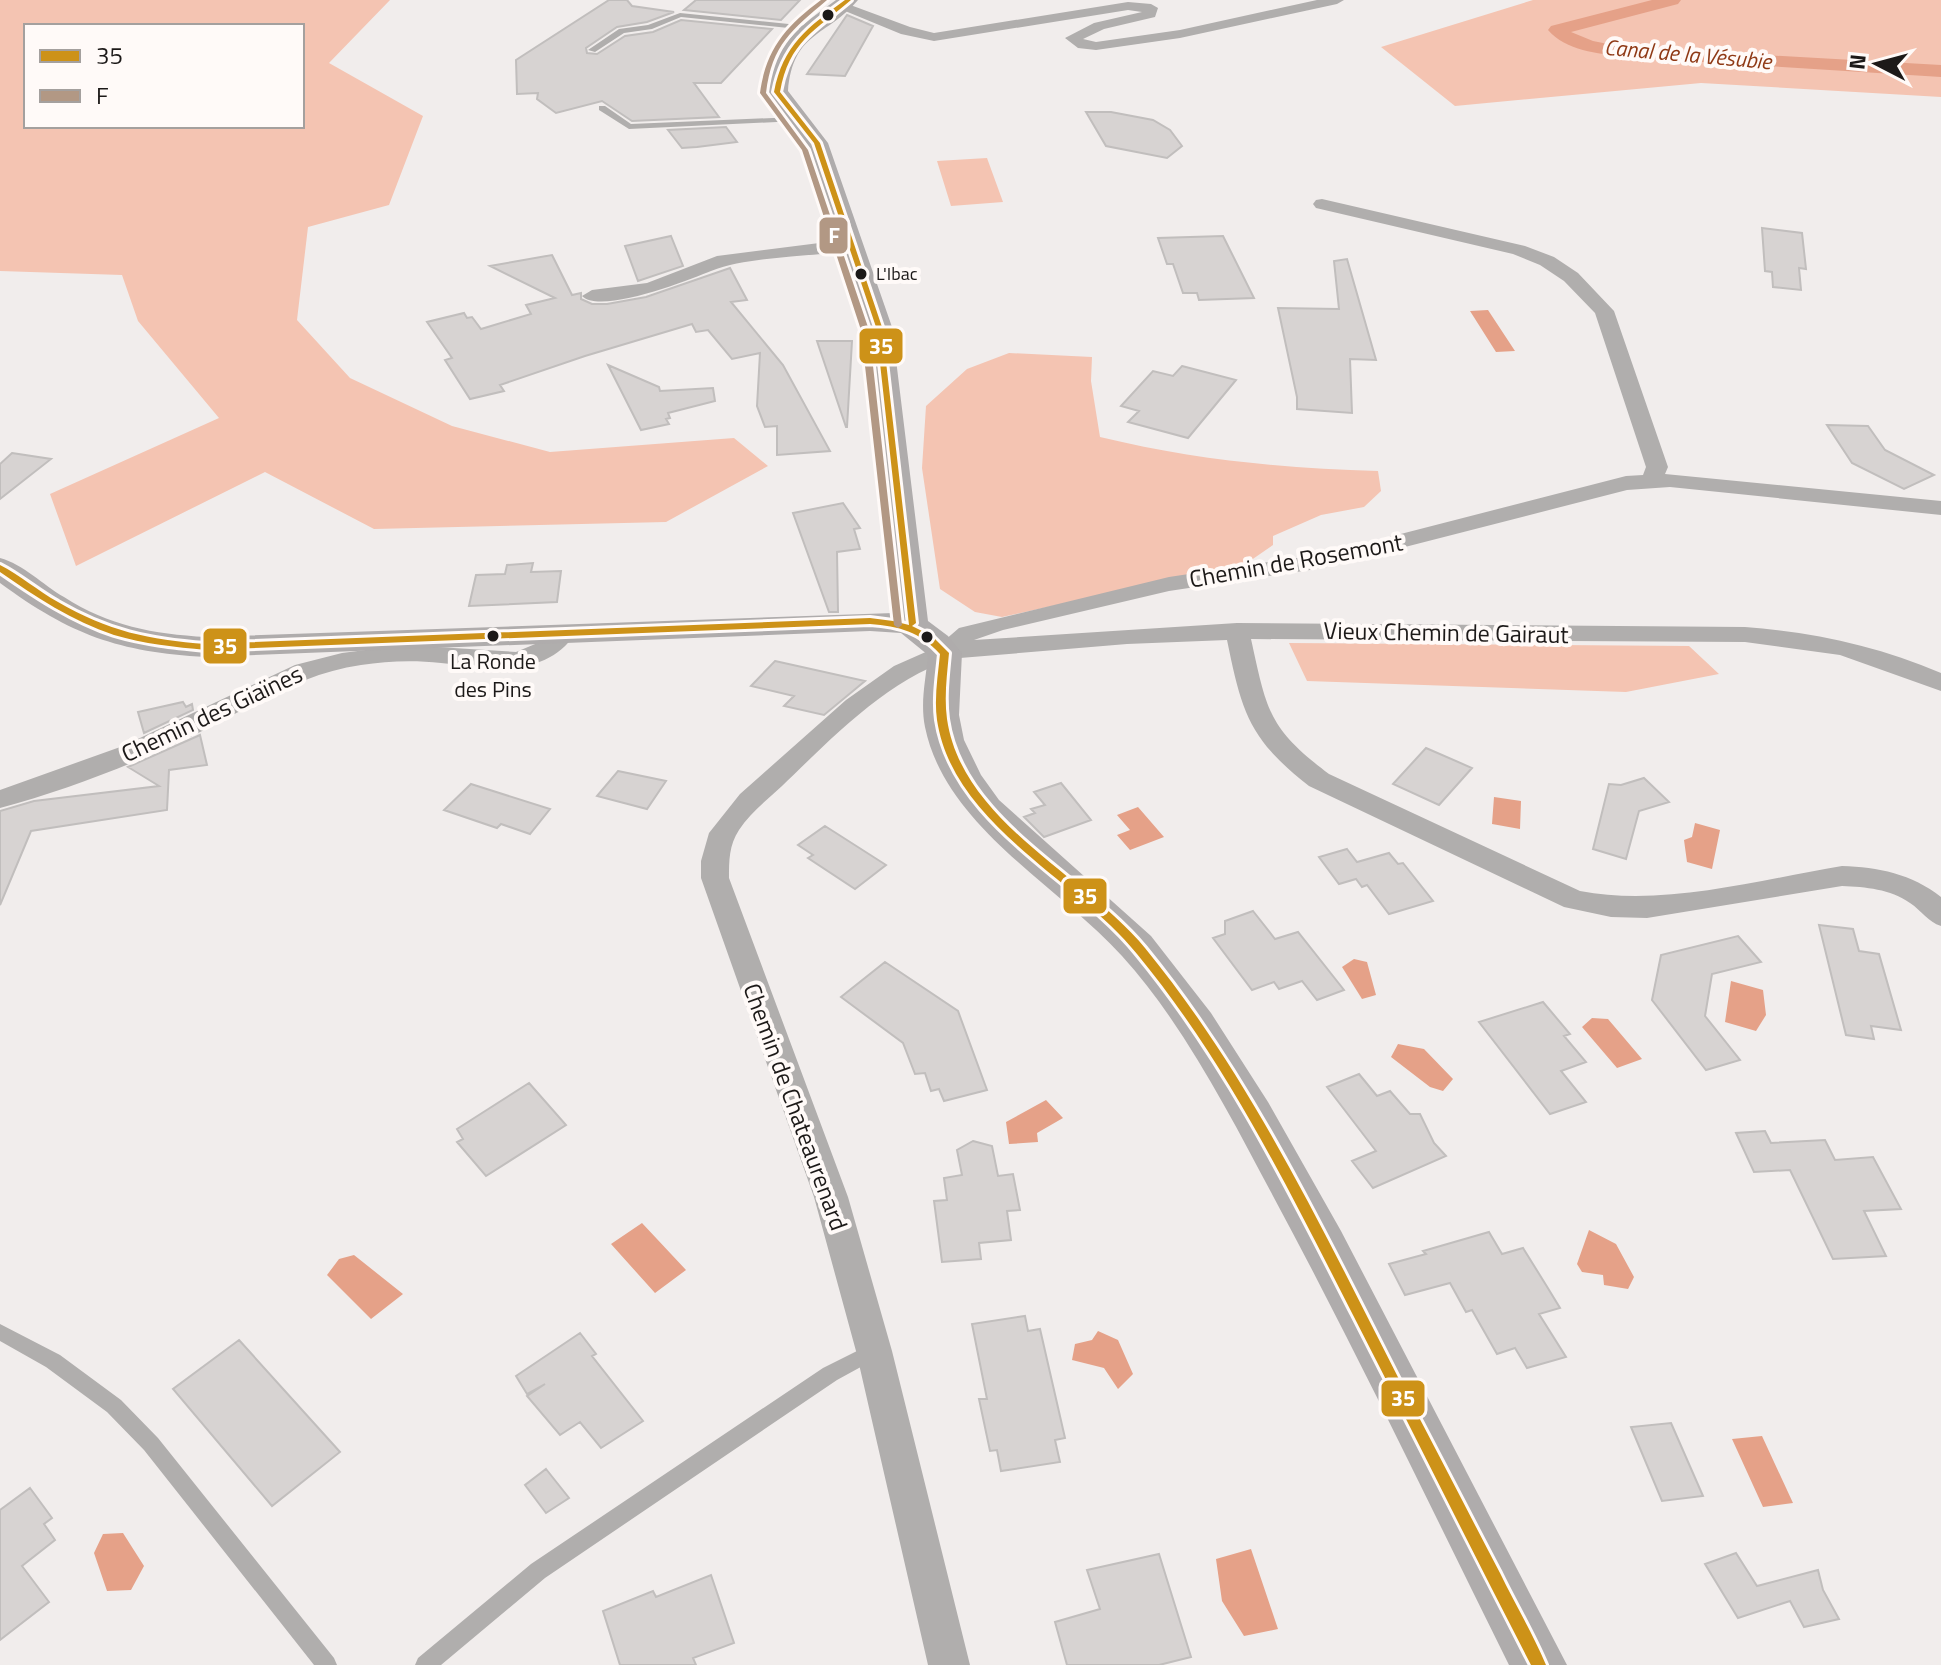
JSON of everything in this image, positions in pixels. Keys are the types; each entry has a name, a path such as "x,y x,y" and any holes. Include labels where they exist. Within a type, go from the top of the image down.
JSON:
{"street":[{"path":"912,623 882,341 817,143 777,92 777,78 789,49 808,28 844,3 906,31 934,37 1128,6 1151,8 1150,14 1099,26 1072,38 1083,45 1096,46 1180,34 1337,0"},
{"path":"1322,204 1519,250 1547,261 1571,277 1604,311 1657,467 1652,479"},
{"path":"592,296 651,288 717,262 851,244"},
{"name":"Chemin de Rosemont","path":"945,653 968,633 996,624 1169,584 1323,561 1612,486 1652,479 1941,508"},
{"path":"0,568 81,623 113,636 159,646 206,647 870,621 912,623 931,636 945,653 941,715 949,745 972,792 986,809 1137,946 1196,1024 1252,1115 1324,1245 1539,1665"},
{"path":"1237,630 1250,688 1267,732 1290,757 1319,780 1574,900 1647,908 1842,876 1868,876 1895,882 1919,893 1941,915"},
{"name":"Vieux Chemin de Gairaut","path":"945,653 1149,634 1237,630 1757,636 1850,648 1941,683"},
{"name":"Chemin des Giaïnes","path":"0,799 58,784 209,717 270,684 328,662 421,654 513,662 538,656 553,647 563,634"},
{"name":"Chemin de Chateaurenard","path":"945,653 909,666 803,749 728,823 717,840 713,858 715,878 724,905 831,1197 874,1351 949,1665"}],"lane":[{"path":"592,50 622,31 649,27 680,15 808,28"},
{"path":"602,108 629,127 796,119"},
{"path":"0,1332 53,1361 114,1406 151,1444 327,1665"},
{"path":"425,1665 538,1571 830,1374 874,1351"}],"shaded area":[{"path":"0,0 390,0 329,63 423,116 389,205 308,227 297,320 350,378 452,426 550,452 734,438 768,466 666,522 374,529 265,472 76,566 50,494 219,418 138,321 122,275 0,271"},
{"path":"1533,0 1941,0 1941,97 1701,83 1455,106 1381,47"},
{"path":"987,158 1003,202 951,206 937,161"},
{"path":"1488,310 1515,351 1496,352 1470,311"},
{"path":"1009,353 1092,357 1091,381 1100,437 1238,462 1378,471 1381,491 1364,507 1321,515 1273,536 1273,545 1247,563 1002,617 975,612 940,589 922,468 926,406 967,369"},
{"path":"1289,643 1689,646 1719,674 1626,692 1307,681"},
{"path":"1494,797 1521,801 1520,829 1492,824"},
{"path":"1138,807 1164,837 1130,850 1117,835 1130,830 1117,815"},
{"path":"1695,823 1720,830 1712,869 1687,862 1684,840 1692,837"},
{"path":"1354,959 1367,962 1376,995 1362,999 1342,967"},
{"path":"1731,981 1763,990 1766,1015 1756,1031 1725,1022"},
{"path":"1592,1018 1608,1019 1642,1059 1617,1068 1582,1027"},
{"path":"1398,1044 1424,1049 1453,1079 1443,1091 1430,1087 1391,1057"},
{"path":"1046,1100 1063,1118 1037,1133 1038,1142 1009,1144 1006,1122"},
{"path":"642,1223 686,1270 655,1293 611,1244"},
{"path":"1589,1230 1616,1244 1634,1277 1628,1289 1604,1285 1603,1275 1582,1272 1577,1264"},
{"path":"354,1255 403,1294 371,1319 327,1275 339,1259"},
{"path":"1098,1331 1118,1340 1133,1374 1118,1389 1104,1368 1072,1360 1075,1344 1092,1340"},
{"path":"1762,1436 1793,1503 1763,1507 1732,1439"},
{"path":"123,1533 144,1566 131,1590 107,1591 94,1553 103,1534"},
{"path":"1251,1549 1278,1629 1244,1636 1222,1601 1216,1559"}],"building":[{"path":"609,0 627,0 632,6 674,12 647,22 617,27 586,48 587,53 597,54 625,36 653,32 681,20 772,29 721,83 694,83 719,117 632,121 602,101 556,113 537,99 538,93 517,94 516,60"},
{"path":"696,0 800,0 781,20 684,10"},
{"path":"847,15 873,26 845,76 807,74"},
{"path":"1086,112 1111,112 1153,120 1170,130 1182,146 1167,158 1106,146"},
{"path":"726,127 737,142 682,148 668,130"},
{"path":"1762,228 1802,233 1806,269 1799,268 1801,290 1773,287 1772,272 1765,271"},
{"path":"671,236 683,266 638,281 625,246"},
{"path":"1223,236 1254,298 1199,300 1197,293 1183,293 1173,264 1167,264 1158,238"},
{"path":"552,255 572,295 581,293 581,299 592,304 646,297 730,268 747,300 731,302 783,365 830,451 777,455 777,426 765,427 757,406 760,353 732,359 708,330 696,332 692,324 585,356 500,385 504,391 470,399 445,360 452,358 427,322 464,313 467,318 472,317 481,329 531,314 526,305 555,298 490,266"},
{"path":"1347,259 1376,360 1350,359 1352,413 1297,409 1278,308 1339,309 1334,261"},
{"path":"817,341 852,341 847,427 846,427"},
{"path":"608,365 659,387 660,391 713,388 715,401 668,413 670,418 666,419 669,424 641,430"},
{"path":"1182,366 1236,380 1188,438 1128,422 1139,411 1121,406 1153,371 1173,376"},
{"path":"1827,425 1868,426 1885,450 1934,475 1904,489 1852,463"},
{"path":"12,453 51,459 0,499 0,464"},
{"path":"843,503 860,528 854,529 860,549 837,552 838,612 829,612 793,513"},
{"path":"533,563 531,572 561,571 557,602 469,606 476,575 505,574 507,565"},
{"path":"775,661 865,681 824,715 784,706 794,696 751,686"},
{"path":"183,702 186,707 192,704 193,710 144,733 138,712"},
{"path":"200,735 207,765 169,770 167,810 31,831 0,905 0,811 34,801 159,786 128,767"},
{"path":"1426,748 1472,768 1439,805 1393,784"},
{"path":"618,771 666,781 647,809 597,796"},
{"path":"1644,778 1669,802 1639,811 1626,859 1593,849 1609,784 1621,785"},
{"path":"1061,783 1091,820 1044,837 1024,817 1035,813 1031,809 1045,805 1034,792"},
{"path":"471,784 550,809 530,834 501,824 497,828 444,810"},
{"path":"825,826 886,865 855,889 808,858 813,855 798,845"},
{"path":"1347,849 1357,862 1389,853 1398,864 1403,863 1433,901 1389,914 1367,885 1362,887 1356,879 1339,884 1319,857"},
{"path":"1253,911 1275,939 1298,932 1344,990 1317,1000 1302,981 1279,989 1274,982 1252,990 1213,938 1225,934 1225,921"},
{"path":"1819,925 1853,929 1859,951 1879,954 1901,1030 1871,1026 1874,1039 1846,1035"},
{"path":"1738,936 1761,962 1712,974 1705,1016 1740,1060 1706,1070 1652,1000 1661,955"},
{"path":"885,962 958,1011 987,1090 944,1101 939,1089 931,1091 925,1073 915,1074 903,1043 841,997"},
{"path":"1543,1002 1570,1034 1564,1036 1586,1062 1561,1071 1586,1102 1550,1114 1479,1022"},
{"path":"1359,1074 1377,1096 1390,1091 1410,1114 1420,1114 1434,1143 1446,1156 1373,1188 1352,1161 1376,1151 1327,1087"},
{"path":"529,1083 566,1125 486,1176 457,1142 463,1139 457,1129"},
{"path":"1765,1131 1771,1143 1825,1140 1835,1160 1873,1157 1901,1209 1864,1211 1886,1256 1833,1259 1790,1170 1754,1172 1736,1133"},
{"path":"973,1141 992,1146 998,1176 1013,1174 1020,1210 1007,1211 1011,1240 979,1243 981,1259 942,1262 934,1201 947,1200 944,1178 962,1175 957,1150"},
{"path":"1489,1232 1502,1254 1523,1248 1546,1285 1560,1308 1539,1314 1566,1357 1527,1368 1515,1348 1497,1354 1472,1310 1466,1312 1450,1283 1405,1295 1389,1264"},
{"path":"1025,1316 1028,1331 1040,1329 1065,1438 1055,1440 1060,1462 1001,1471 997,1450 990,1451 979,1399 987,1399 972,1324"},
{"path":"580,1333 596,1354 592,1356 643,1421 601,1448 580,1422 560,1435 527,1396 545,1384 527,1394 516,1376"},
{"path":"239,1340 340,1452 272,1506 173,1389"},
{"path":"1671,1423 1703,1496 1662,1501 1631,1427"},
{"path":"546,1469 569,1498 546,1513 525,1485"},
{"path":"30,1488 52,1518 44,1524 55,1540 22,1566 49,1602 0,1640 0,1510"},
{"path":"1736,1553 1757,1586 1818,1570 1823,1590 1839,1619 1804,1627 1790,1601 1738,1618 1705,1564"},
{"path":"1159,1554 1191,1657 1159,1665 1067,1665 1055,1622 1100,1609 1087,1570"},
{"path":"711,1575 734,1643 693,1658 696,1665 620,1665 603,1611 653,1591 656,1597"}],"waterway":[{"name":"Canal de la Vésubie","path":"1672,0 1557,30 1579,42 1623,52 1941,71"}],"transit line":[{"name":"F","path":"824,0 782,39 769,63 763,93 805,150 865,330 898,625"},
{"name":"35","path":"848,0 801,38 785,62 777,92 817,143 879,327 912,623"},
{"name":"35","path":"0,568 50,602 96,626 145,640 206,647 870,621 912,628 945,653"},
{"name":"35","path":"945,653 942,716 954,760 973,792 998,821 1114,922 1139,948 1172,989 1231,1077 1284,1169 1539,1665"}],"place":[{"name":"L'Ibac","path":"861,274"},
{"name":"La Ronde des Pins","path":"493,636"}]}
